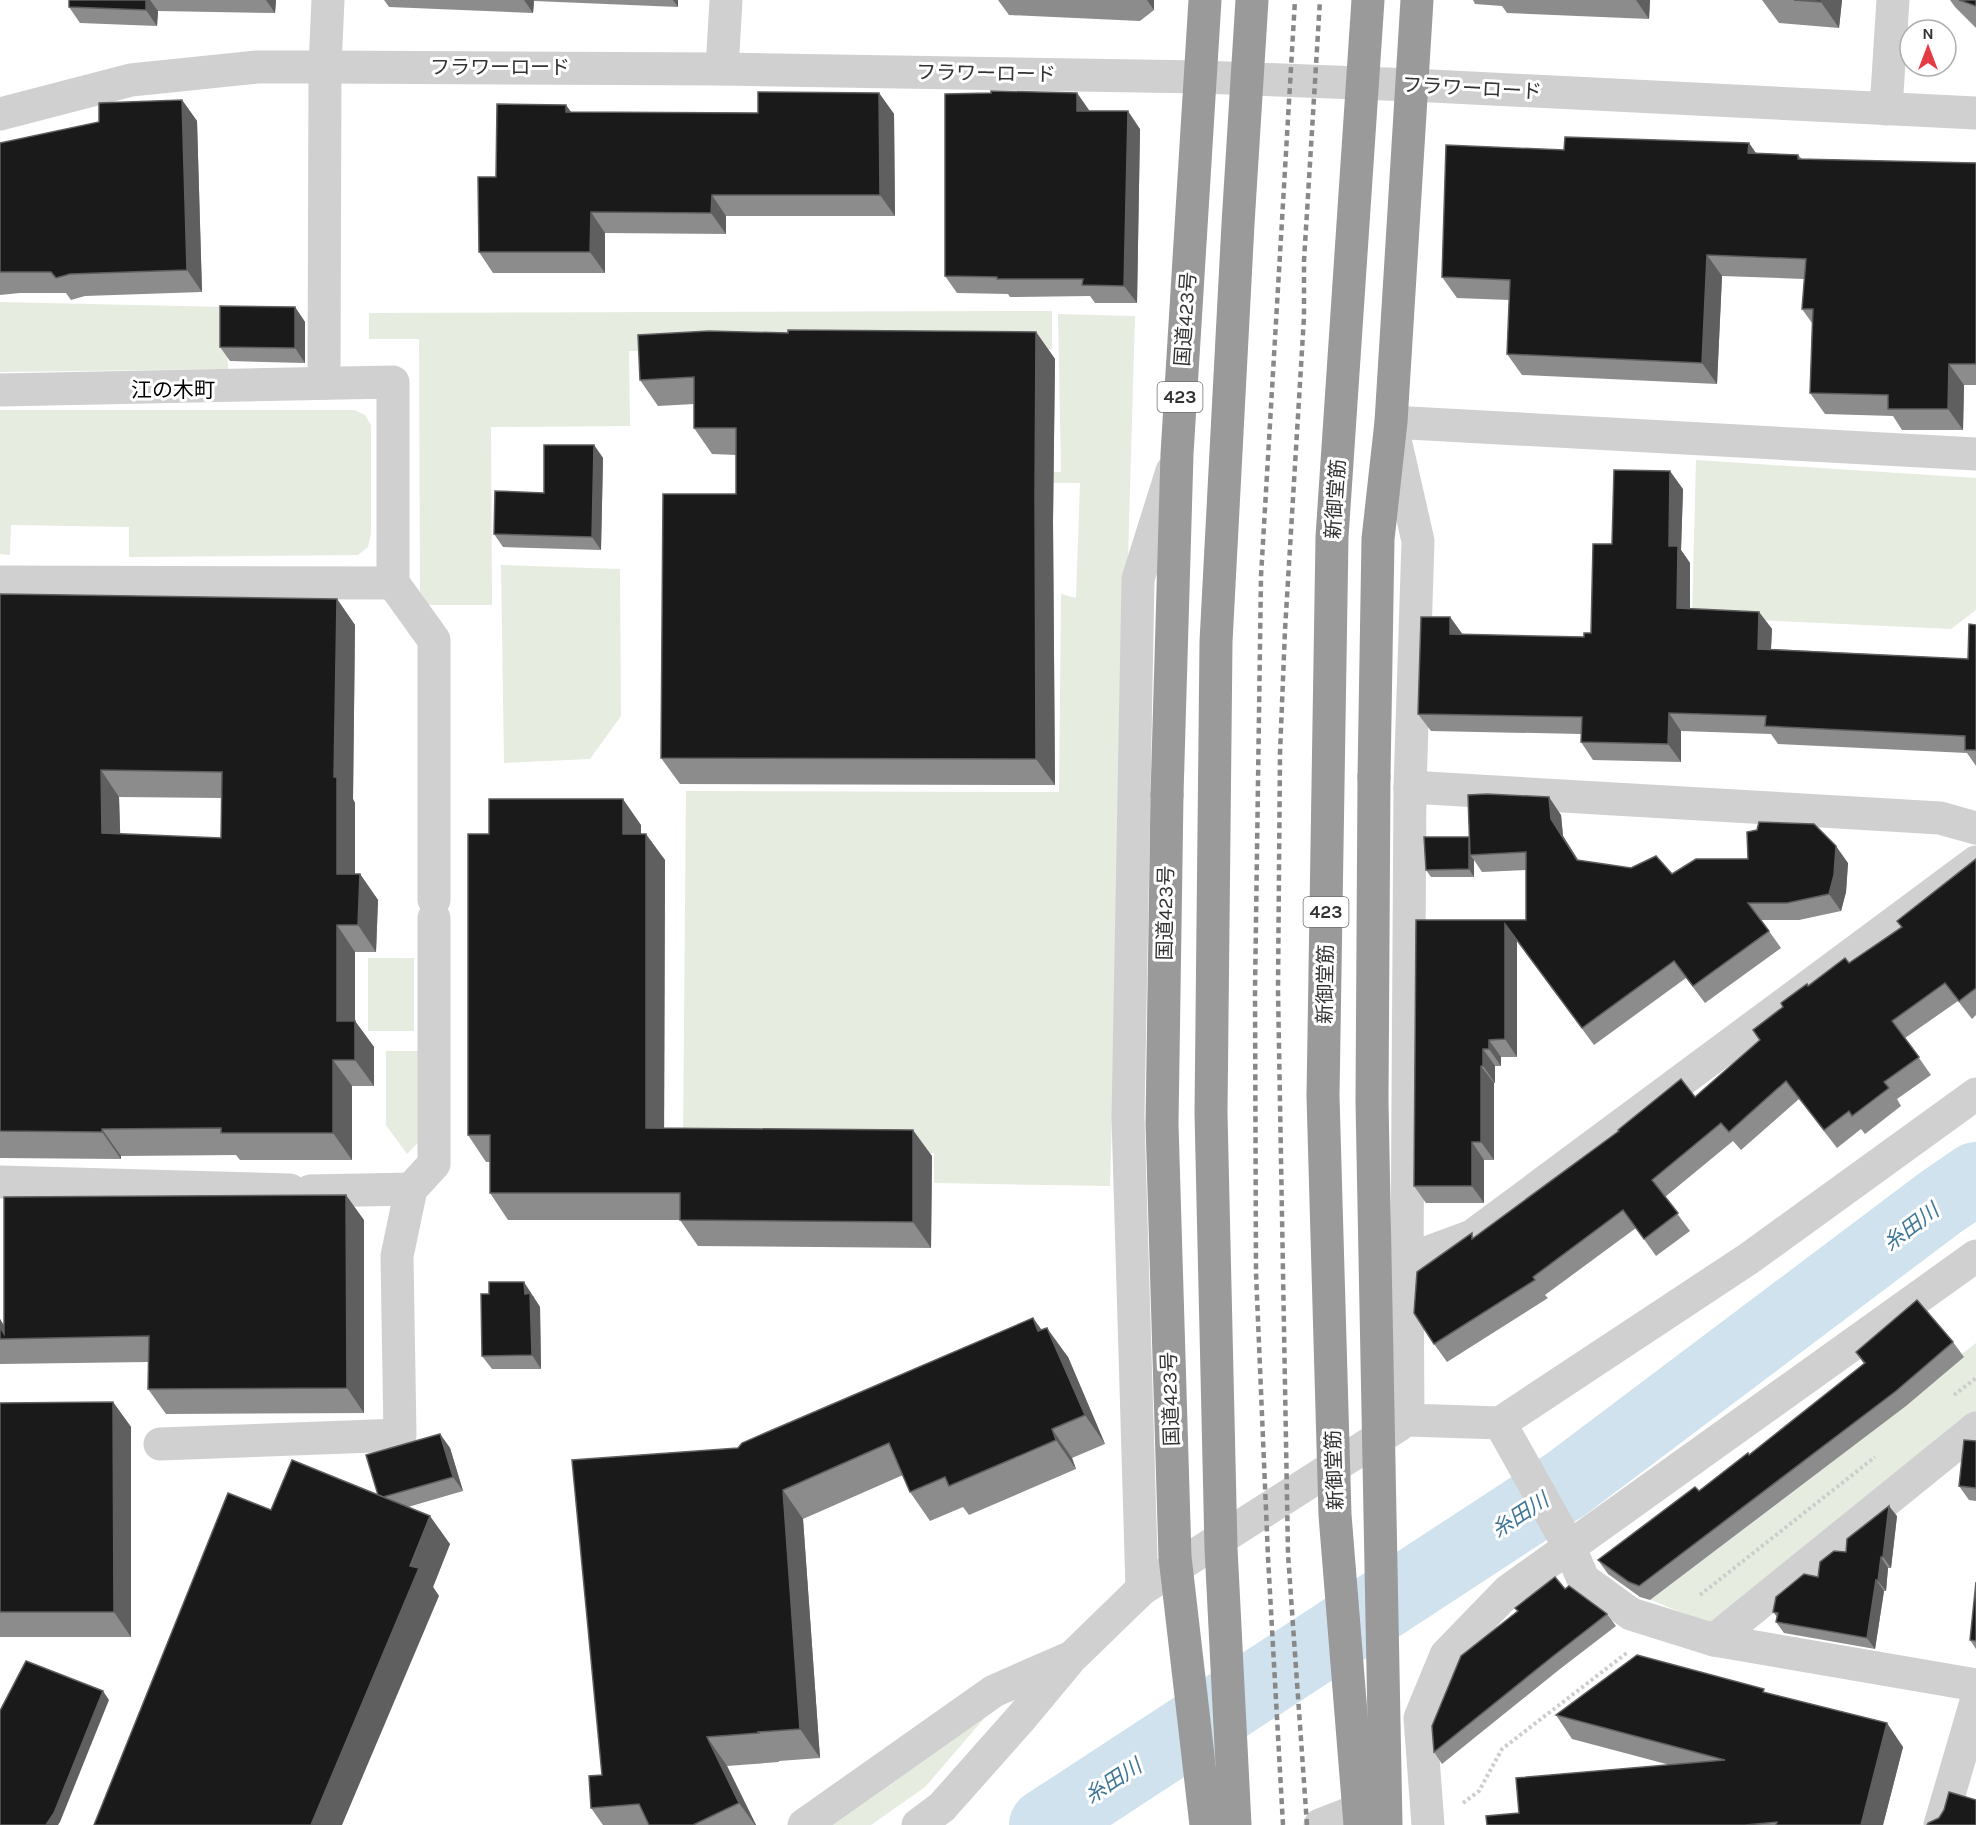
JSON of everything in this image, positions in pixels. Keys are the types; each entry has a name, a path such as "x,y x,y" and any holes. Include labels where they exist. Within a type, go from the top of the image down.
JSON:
{"highway":[{"name":"国道423号","path":"1205,0 1177,454 1167,795 1162,1124 1175,1557 1206,1825"},
{"name":"423","path":"1234,1825 1221,1548 1210,1113 1216,642 1252,0"},
{"name":"新御堂筋","path":"1360,1825 1335,1515 1323,1096 1332,537 1368,0"},
{"name":"423","path":"1386,1825 1372,1101 1378,539 1391,422 1417,0"}],"street":[{"path":"324,383 325,67 328,0"},
{"path":"722,69 726,0"},
{"path":"1886,109 1893,0"},
{"name":"フラワーロード","path":"0,114 131,80 257,67 722,69 1201,77 1976,113"},
{"path":"0,390 393,382 393,583 434,639 434,1164 411,1189 397,1257 399,1435 159,1444"},
{"path":"1408,1420 1410,787 1419,541 1391,422 1976,454"},
{"path":"1142,1589 1128,1117 1138,579 1177,454"},
{"path":"0,582 393,583"},
{"path":"1410,787 1940,818 1976,828"},
{"path":"1407,1260 1472,1236 1976,862"},
{"path":"918,1825 942,1807 1071,1658 1142,1589 1408,1420 1500,1423 1748,1259 1976,1094"},
{"path":"0,1182 300,1191 411,1189"},
{"path":"1428,1825 1420,1718 1446,1655 1508,1591 1976,1256"},
{"path":"1500,1423 1570,1548 1583,1579 1631,1614 1714,1640 1976,1685"},
{"path":"1714,1640 1976,1428"},
{"path":"804,1825 994,1691 1071,1658"},
{"path":"1940,1825 1976,1702"},
{"path":"1320,1825 1425,1785"}],"shaded area":[{"path":"0,302 226,307 228,369 0,372"},
{"path":"1052,311 1052,349 629,351 630,426 491,427 492,605 420,605 419,339 369,339 369,313"},
{"path":"1058,314 1135,316 1110,1186 934,1183 934,1153 747,1151 683,1142 686,791 1059,792 1061,594 1076,598 1080,483 980,482 981,472 1061,472"},
{"path":"0,410 355,410 365,415 371,425 371,533 368,547 358,555 129,557 129,527 11,525 10,555 0,554"},
{"path":"1696,460 1976,478 1976,610 1951,629 1692,617"},
{"path":"501,565 620,569 621,716 590,759 504,763"},
{"path":"368,958 414,958 414,1031 368,1031"},
{"path":"386,1051 419,1051 419,1142 407,1154 386,1125"},
{"path":"1976,1343 1976,1414 1711,1625 1649,1599"},
{"path":"994,1707 925,1787 871,1825 824,1825"}],"building":[{"path":"69,0 146,0 146,10 69,7"},
{"path":"1794,0 1822,0 1821,2"},
{"path":"1959,0 1976,0 1976,6"},
{"path":"991,91 1077,93 1077,111 1128,111 1124,286 1082,285 1083,279 997,279 997,277 945,276 945,94 991,93"},
{"path":"758,92 879,93 880,195 712,195 711,213 591,212 590,252 479,252 478,177 496,177 497,104 566,105 566,112 758,113"},
{"path":"182,100 187,270 70,274 56,278 51,272 0,272 0,143 99,122 99,103"},
{"path":"1565,137 1749,143 1748,153 1798,155 1798,159 1976,163 1976,364 1949,364 1948,409 1888,409 1888,395 1810,393 1813,309 1802,309 1806,259 1707,255 1702,363 1507,354 1510,280 1442,277 1446,145 1564,150"},
{"path":"220,306 295,307 295,348 220,347"},
{"path":"788,330 1036,332 1036,759 661,758 663,494 736,494 736,428 694,428 694,377 640,380 638,335 709,331 788,333"},
{"path":"544,445 594,445 592,537 494,534 495,491 544,493"},
{"path":"1614,470 1670,471 1669,546 1678,546 1677,608 1759,612 1758,649 1968,659 1969,624 1976,625 1976,750 1965,750 1965,736 1765,726 1766,716 1669,713 1668,744 1581,742 1582,717 1418,714 1421,617 1450,617 1450,634 1584,637 1584,633 1591,633 1593,544 1612,544"},
{"path":"0,594 337,599 334,777 337,777 337,874 360,874 358,925 337,925 337,1021 355,1021 355,1060 333,1060 333,1133 221,1133 221,1128 102,1129 102,1132 0,1131","holes":["101,770 222,772 221,838 102,833"]},
{"path":"1468,795 1549,797 1551,819 1577,860 1631,868 1656,856 1672,874 1696,859 1748,859 1747,832 1757,830 1759,822 1814,824 1836,846 1834,875 1829,894 1787,903 1748,903 1769,931 1693,986 1674,961 1582,1028 1505,924 1505,1039 1489,1040 1489,1049 1483,1049 1481,1142 1472,1142 1472,1186 1414,1186 1416,920 1526,920 1526,852 1470,855"},
{"path":"489,799 623,799 623,834 646,834 646,1128 913,1130 913,1222 680,1220 680,1193 490,1193 490,1135 468,1135 468,834 489,834"},
{"path":"1424,837 1469,837 1469,869 1426,870"},
{"path":"1976,859 1976,988 1959,1001 1945,983 1892,1021 1919,1057 1884,1082 1889,1088 1852,1116 1849,1111 1824,1130 1786,1081 1729,1132 1721,1123 1652,1180 1678,1213 1644,1239 1623,1210 1533,1277 1535,1280 1434,1344 1414,1313 1417,1272 1472,1233 1472,1239 1619,1131 1681,1079 1695,1097 1760,1040 1753,1030 1783,1007 1781,1003 1845,958 1849,963 1902,927 1897,921"},
{"path":"346,1195 347,1388 148,1389 149,1336 0,1339 0,1327 4,1334 4,1197"},
{"path":"489,1282 524,1282 525,1294 530,1293 532,1355 482,1356 481,1294 489,1294"},
{"path":"1917,1300 1953,1342 1896,1391 1639,1586 1629,1582 1598,1560 1695,1487 1699,1491 1748,1453 1749,1455 1865,1363 1856,1352"},
{"path":"1033,1318 1038,1331 1047,1328 1085,1415 1052,1429 1056,1440 949,1486 945,1477 910,1492 889,1443 783,1490 800,1729 707,1737 739,1803 693,1825 649,1825 639,1804 591,1808 589,1776 602,1775 572,1460 738,1448 742,1443"},
{"path":"113,1402 114,1612 0,1612 0,1403"},
{"path":"440,1434 453,1477 383,1497 378,1495 366,1455"},
{"path":"1964,1440 1976,1441 1976,1488 1959,1486"},
{"path":"292,1460 430,1516 410,1566 419,1568 311,1825 94,1825 228,1493 271,1510"},
{"path":"1889,1506 1883,1557 1881,1557 1878,1581 1876,1580 1867,1638 1776,1622 1778,1613 1773,1612 1776,1597 1804,1574 1818,1577 1820,1562 1834,1551 1846,1552 1847,1539"},
{"path":"1555,1577 1565,1589 1569,1586 1607,1614 1434,1752 1432,1726 1461,1656 1518,1611 1515,1608"},
{"path":"1976,1582 1976,1641 1970,1640"},
{"path":"1637,1655 1764,1689 1763,1692 1887,1723 1861,1825 1776,1825 1777,1822 1745,1825 1487,1825 1486,1816 1519,1813 1516,1778 1725,1760 1556,1715"},
{"path":"26,1661 103,1691 54,1813 46,1825 0,1825 0,1711"},
{"path":"1949,1792 1976,1800 1976,1825 1927,1825 1939,1818"}],"waterway":[{"name":"糸田川","path":"1045,1825 1565,1485 1976,1178"}],"railway":[{"path":"1283,1825 1268,1557 1256,1273 1255,990 1261,576 1295,0"},
{"path":"1307,1825 1288,1554 1278,990 1280,753 1285,630 1320,0"}],"district":[{"name":"江の木町","path":"173,390"}]}
